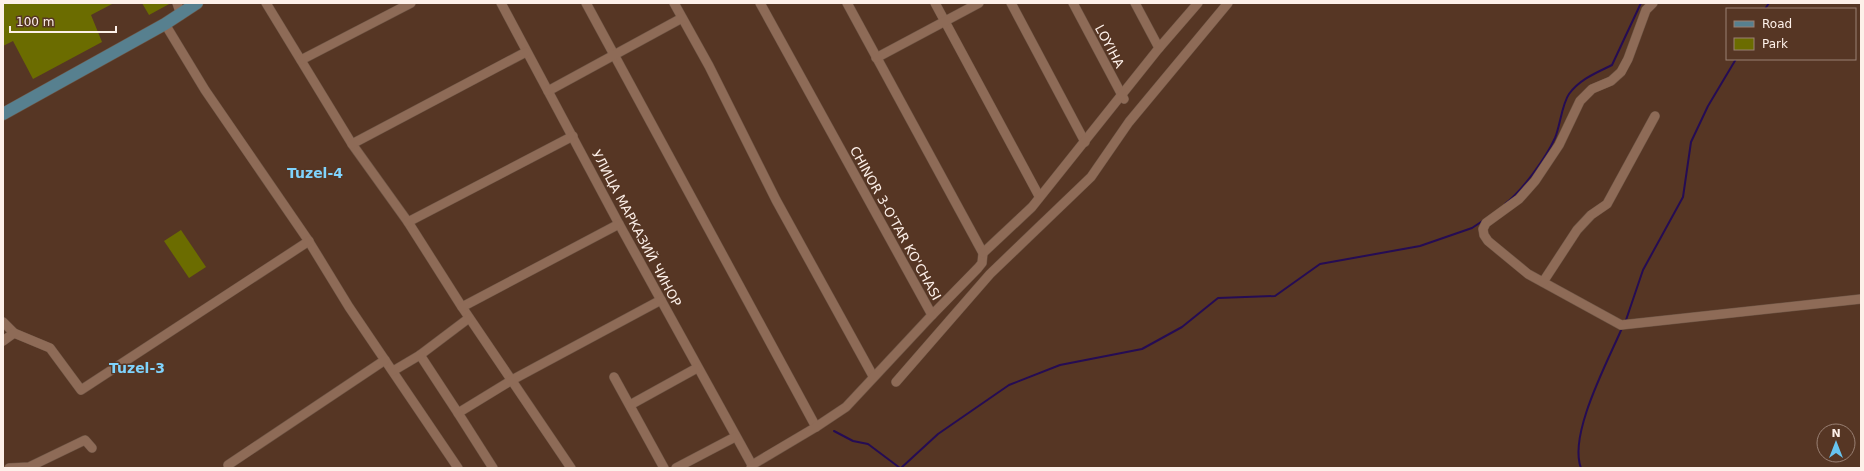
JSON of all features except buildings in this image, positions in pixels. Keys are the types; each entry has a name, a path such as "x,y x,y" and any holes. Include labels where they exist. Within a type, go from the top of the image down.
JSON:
{"main road":[{"path":"3,114 166,24 197,3"}],"street":[{"path":"177,3 181,15"},
{"path":"266,3 352,144 408,222 469,318 571,468"},
{"path":"301,60 410,3"},
{"name":"УЛИЦА МАРКАЗИЙ ЧИНОР","path":"501,3 619,224 752,467"},
{"path":"586,3 816,427"},
{"path":"674,3 709,66 776,200 873,376"},
{"name":"CHINOR 3-O'TAR KO'CHASI","path":"752,467 846,407 873,376 932,315 760,3"},
{"path":"847,3 983,253 982,263 978,268 932,315"},
{"path":"935,3 1039,196"},
{"path":"876,58 978,3"},
{"path":"1011,3 1085,142"},
{"name":"LOYIHA","path":"1073,3 1123,98"},
{"path":"1135,3 1159,48"},
{"path":"896,382 990,274 1091,177 1129,122 1228,3"},
{"path":"1653,3 1646,10 1628,59 1621,72 1611,80 1592,89 1580,101 1559,145 1536,181 1519,199 1486,223 1483,229 1484,235 1488,241 1528,274 1621,325 1861,299"},
{"path":"983,253 1032,207 1039,196 1123,98 1159,48 1194,5"},
{"path":"548,91 613,54 682,18"},
{"path":"166,24 206,90 310,241 349,307 458,468"},
{"path":"352,144 526,52"},
{"path":"1544,282 1577,230 1591,215 1607,204 1655,116"},
{"path":"408,222 573,136"},
{"path":"462,307 619,224"},
{"path":"3,322 14,333 50,348 81,390 310,241"},
{"path":"458,413 512,380 661,300"},
{"path":"393,371 420,355 469,318"},
{"path":"922,325 934,339"},
{"path":"3,341 14,333"},
{"path":"420,355 493,468"},
{"path":"228,465 385,360"},
{"path":"630,405 697,368"},
{"path":"614,377 664,468"},
{"path":"676,468 735,437"},
{"path":"9,468 29,467 85,440 92,448"}],"green space":[{"path":"3,3 114,3 91,15 102,42 33,79 13,41 3,46"},
{"path":"142,3 171,3 149,15"},
{"path":"181,230 206,267 189,278 164,241"}],"waterway":[{"path":"1505,204 1526,183 1551,146 1557,133 1569,94 1583,80 1612,65 1641,3"},
{"path":"1766,8 1769,3"},
{"path":"1626,320 1643,270 1683,197 1691,142 1708,106 1735,60"},
{"path":"901,468 938,434 1009,385 1060,365 1142,349 1182,327 1218,298 1275,296 1320,264 1420,246 1472,228 1484,220"},
{"path":"1581,468 1578,454 1580,437 1585,418 1599,378 1622,328"},
{"path":"834,431 853,441 868,444 900,468"}],"district":[{"name":"Tuzel-4","path":"315,173"},
{"name":"Tuzel-3","path":"137,368"}]}
